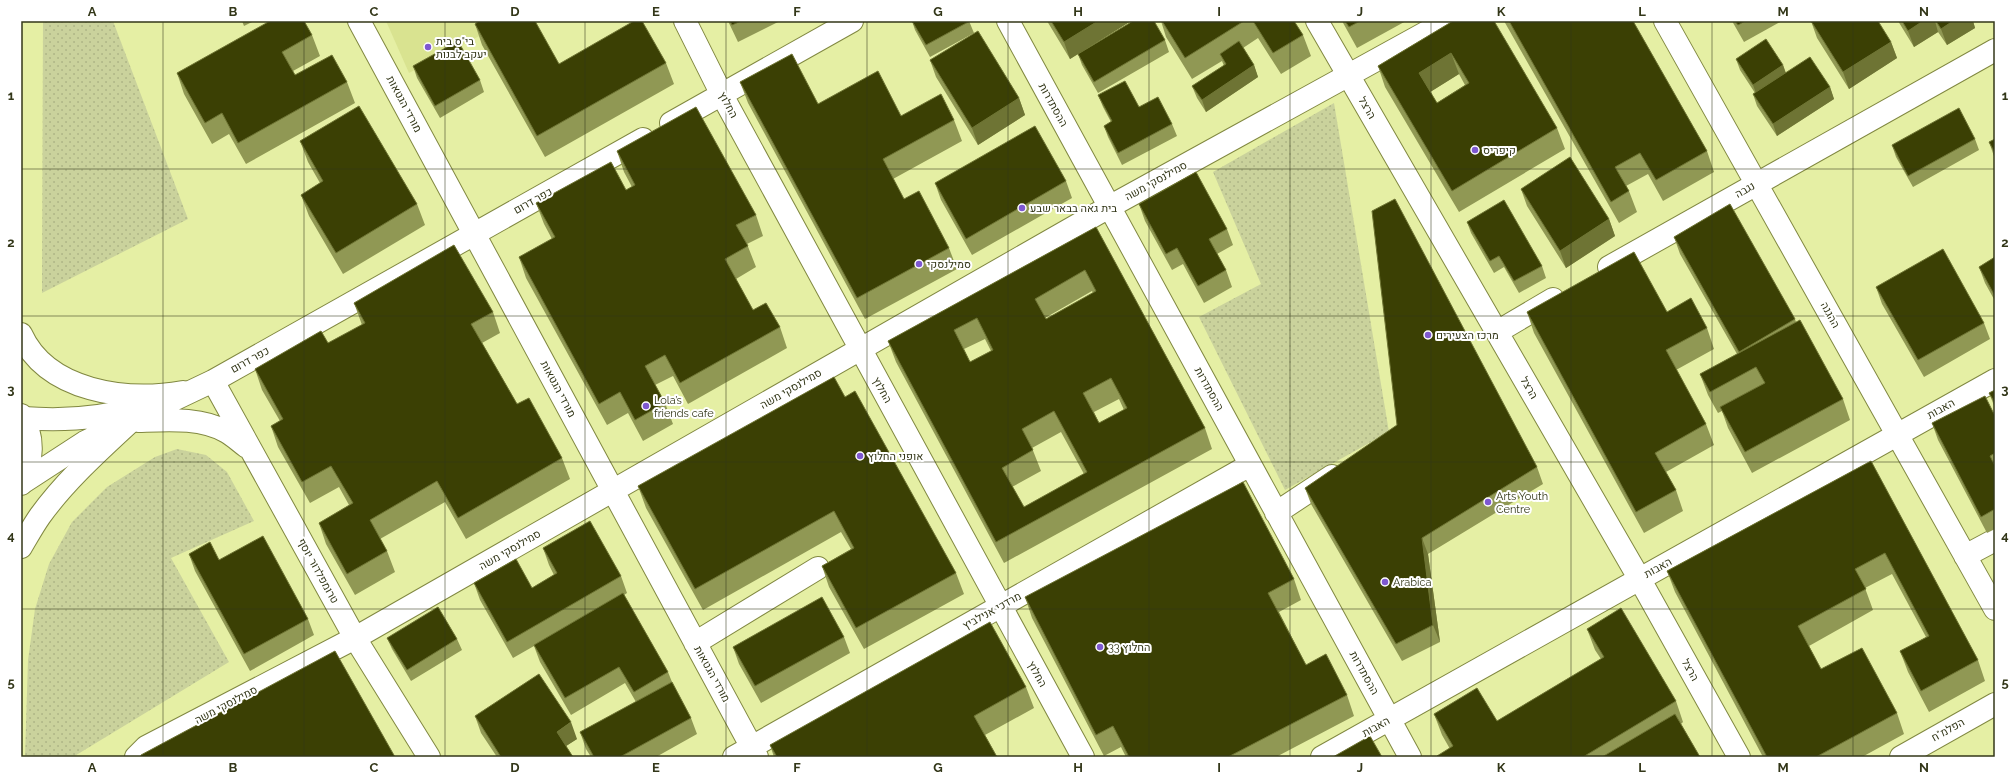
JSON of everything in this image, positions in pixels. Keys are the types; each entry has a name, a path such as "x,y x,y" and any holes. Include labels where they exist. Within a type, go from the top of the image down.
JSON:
{"street":[{"name":"מורדי הגטאות","path":"359,21 695,643 747,754"},
{"name":"החלוץ","path":"685,21 722,94 1083,757"},
{"name":"כפר דרום","path":"21,484 85,442 213,381 852,21"},
{"name":"ההסתדרות","path":"1008,21 1410,757"},
{"name":"הרצל","path":"1317,21 1639,578 1739,757"},
{"name":"סמילנסקי משה","path":"136,757 146,747 355,638 1109,207 1447,21"},
{"name":"ההגנה","path":"1664,21 1995,609"},
{"name":"נגבה","path":"1592,277 1995,50"},
{"path":"1496,332 1572,289"},
{"path":"21,334 26,344 43,363 68,380 90,388 116,395 140,397 162,396 183,392"},
{"name":"האבות","path":"1322,757 1639,578 1995,380"},
{"name":"כפר דרום","path":"22,417 55,420 119,413 213,381"},
{"name":"טרומפלדור יוסף","path":"213,381 355,638 429,757"},
{"path":"21,484 29,468 32,451 29,434 22,417"},
{"path":"21,547 40,516 66,486 87,462 131,421 182,420 206,424 226,432 251,450"},
{"name":"מרדכי אנילביץ","path":"747,754 1000,606 1250,465"},
{"path":"1276,513 1346,468"},
{"path":"1965,556 1995,540"},
{"path":"695,643 818,568"},
{"name":"הפלמ\"ח","path":"1900,757 1995,704"}],"shaded area":[{"path":"43,21 113,21 188,219 42,293"},
{"name":"בי\"ס בית יעקב לבנות","path":"386,21 508,21 409,73"},
{"path":"1334,103 1389,432 1285,490 1199,317 1261,284 1213,172"},
{"path":"177,449 206,455 227,472 254,521 171,558 229,662 73,757 25,757 28,660 35,609 49,564 72,522 107,487 155,457"}],"building":[{"path":"270,21 304,21 312,35 282,52 295,75 332,55 347,82 238,143 222,113 205,123 177,73"},
{"path":"479,21 535,21 559,64 634,21 642,21 666,63 537,136 475,24"},
{"path":"730,21 741,21 732,25"},
{"path":"912,21 970,21 926,45"},
{"path":"1051,21 1098,21 1064,42"},
{"path":"1133,21 1154,21 1165,40 1094,82 1078,54"},
{"path":"1162,21 1244,21 1185,58"},
{"path":"1253,21 1294,21 1303,35 1273,53"},
{"path":"1345,21 1360,21 1349,27"},
{"path":"1453,21 1494,21 1557,128 1452,191 1378,66","holes":["1451,53 1469,83 1437,103 1419,73"]},
{"path":"1509,21 1633,21 1707,151 1656,180 1640,153 1615,167 1629,191 1611,202"},
{"path":"1735,21 1745,21 1738,25"},
{"path":"1811,21 1878,21 1891,42 1843,72"},
{"path":"1902,21 1923,21 1908,31"},
{"path":"1936,21 1953,21 1941,29"},
{"path":"978,31 1019,98 972,128 930,60"},
{"path":"1766,39 1783,65 1753,85 1736,59"},
{"path":"458,41 480,80 435,106 413,66"},
{"path":"1239,41 1254,65 1202,100 1192,86 1226,64 1220,54"},
{"path":"792,54 818,104 878,71 901,116 941,94 954,120 883,159 904,199 919,191 949,248 857,298 740,82"},
{"path":"1810,57 1830,87 1773,124 1753,94"},
{"path":"1125,81 1139,107 1158,97 1172,124 1118,153 1104,126 1112,121 1098,95"},
{"path":"359,106 417,204 336,253 301,195 323,181 300,141"},
{"path":"696,107 756,215 736,225 748,246 725,259 753,310 766,303 780,327 680,383 665,355 645,366 665,403 635,420 620,392 599,404 519,257 555,237 536,203 611,162 626,190 635,185 617,151"},
{"path":"1959,108 1975,139 1908,176 1892,145"},
{"path":"1035,126 1066,181 966,239 935,183"},
{"path":"1995,139 1995,153 1989,142"},
{"path":"1570,157 1609,219 1560,251 1521,189"},
{"path":"1196,172 1227,229 1209,239 1226,270 1198,286 1177,248 1166,254 1139,204"},
{"name":"מרכז הצעירים","path":"1395,199 1537,467 1422,538 1433,625 1396,644 1305,488 1397,425 1372,211"},
{"path":"1504,200 1542,266 1514,281 1499,256 1490,261 1467,222"},
{"path":"1730,204 1795,319 1739,352 1674,237"},
{"path":"1096,227 1205,428 996,542 888,341","holes":["1085,270 1096,291 1046,319 1035,299","977,318 993,350 970,362 954,330","1111,378 1127,408 1099,423 1083,393","1054,411 1087,472 1024,507 1002,468 1033,450 1022,429"]},
{"path":"454,245 493,312 471,324 517,404 529,398 562,458 458,518 437,481 370,520 387,551 347,574 319,523 353,503 331,466 302,482 271,426 283,419 255,369 321,331 328,343 365,323 354,303"},
{"path":"1943,249 1984,323 1918,360 1876,287"},
{"path":"1634,252 1667,312 1691,298 1707,328 1666,350 1706,424 1655,453 1676,490 1636,512 1527,312"},
{"path":"1995,257 1995,296 1979,267"},
{"path":"1800,320 1843,399 1745,452 1720,407 1765,383 1756,367 1710,392 1700,374"},
{"path":"834,377 845,397 855,391 956,573 856,628 822,566 854,548 834,511 695,589 638,486"},
{"path":"1995,390 1995,403 1989,393"},
{"path":"1985,396 1995,416 1995,453 1990,456 1995,466 1995,509 1981,517 1932,423"},
{"path":"1871,461 1978,660 1921,691 1900,651 1929,636 1885,553 1855,569 1866,589 1798,626 1821,669 1862,648 1897,713 1816,757 1767,757 1667,571"},
{"path":"1243,482 1294,579 1268,593 1306,665 1326,654 1347,695 1228,757 1129,757 1113,726 1096,735 1025,597"},
{"path":"590,521 621,576 507,642 474,583 516,559 532,588 557,573 543,548"},
{"path":"263,536 308,619 244,654 189,554 210,542 219,560"},
{"path":"623,593 668,672 634,692 619,667 565,698 534,645"},
{"path":"822,597 844,637 755,686 733,647"},
{"path":"438,607 457,639 407,670 387,638"},
{"path":"1621,608 1676,701 1583,757 1437,756 1453,746 1434,714 1477,688 1497,721 1604,657 1587,629"},
{"path":"990,622 1026,687 974,716 997,757 777,757 770,745"},
{"path":"335,651 395,757 141,757 141,755"},
{"path":"539,674 571,722 557,732 573,757 501,757 475,716"},
{"path":"672,682 691,718 620,757 594,757 580,732"},
{"path":"1675,714 1700,757 1602,757"},
{"path":"1370,736 1382,757 1333,757"}],"place":[{"name":"בי\"ס בית יעקב לבנות","path":"428,47"},
{"name":"קיפריס","path":"1475,150"},
{"name":"בית גאה בבאר שבע","path":"1022,208"},
{"name":"סמילנסקי","path":"919,264"},
{"name":"מרכז הצעירים","path":"1428,335"},
{"name":"Lola’s friends cafe","path":"646,406"},
{"name":"אופני החלוץ","path":"860,456"},
{"name":"Arts Youth Centre","path":"1488,502"},
{"name":"Arabica","path":"1385,582"},
{"name":"החלוץ 33","path":"1100,647"}]}
